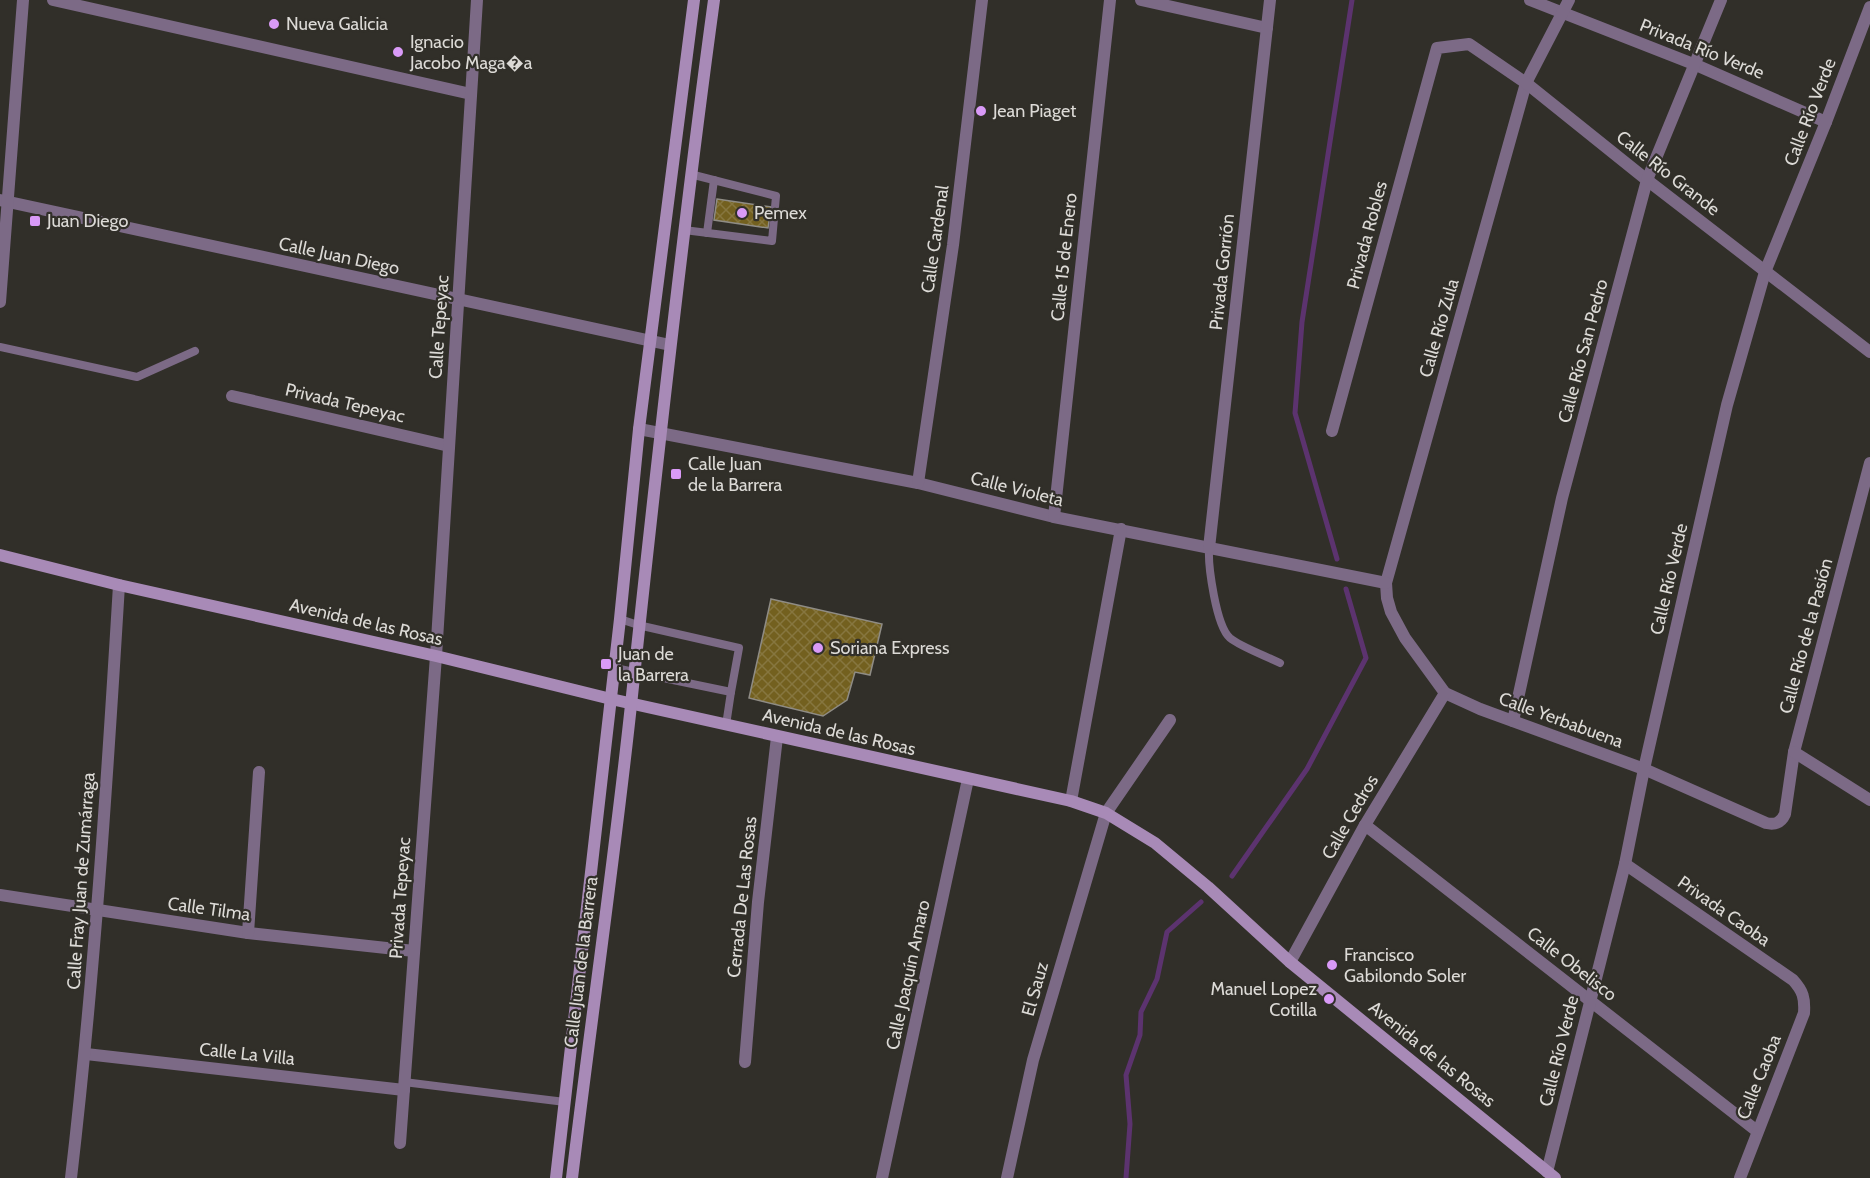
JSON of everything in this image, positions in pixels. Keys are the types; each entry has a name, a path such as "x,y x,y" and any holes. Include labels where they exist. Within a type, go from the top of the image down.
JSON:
{"main road":[{"name":"Calle Juan de la Barrera","path":"556,1178 615,668 639,429 694,0"},
{"name":"Calle Juan de la Barrera","path":"572,1178 631,703 659,433 690,174 714,0"},
{"path":"669,206 686,209"},
{"name":"Avenida de las Rosas","path":"0,555 119,585 436,656 611,699 1071,801 1106,813 1155,843 1208,887 1290,962 1551,1175"}],"street":[{"path":"0,302 4,201 23,0"},
{"path":"53,0 471,94"},
{"name":"Calle Tepeyac","path":"436,656 477,0"},
{"name":"Calle Cardenal","path":"918,483 953,245 982,0"},
{"name":"Calle 15 de Enero","path":"1054,517 1110,0"},
{"path":"1141,0 1267,28"},
{"name":"Privada Gorrión","path":"1209,548 1270,0"},
{"name":"Privada Río Verde","path":"1530,0 1696,65 1826,122"},
{"name":"Calle Río Zula","path":"1386,583 1526,83 1569,0"},
{"name":"Calle Río San Pedro","path":"1514,722 1562,498 1647,180 1721,0"},
{"name":"Calle Río Verde","path":"1551,1175 1590,1001 1625,864 1644,769 1727,405 1765,272 1870,7"},
{"name":"Calle Río Grande","path":"1437,48 1469,44 1526,83 1647,180 1870,352"},
{"name":"Privada Robles","path":"1332,431 1437,48"},
{"name":"Calle Juan Diego","path":"4,201 651,343 670,345"},
{"name":"Privada Tepeyac","path":"232,396 449,446"},
{"name":"Calle Violeta","path":"639,429 918,483 1054,517 1386,583"},
{"name":"Calle Río de la Pasión","path":"1782,820 1794,752 1870,463"},
{"path":"1071,801 1121,529"},
{"name":"Calle Yerbabuena","path":"1386,583 1391,612 1405,639 1445,693 1514,722 1644,769 1766,823 1774,825 1782,820"},
{"name":"Calle Fray Juan de Zumárraga","path":"71,1178 86,1054 98,911 119,585"},
{"name":"Privada Tepeyac","path":"400,1143 436,656"},
{"name":"Calle Cedros","path":"1290,962 1365,825 1445,693"},
{"name":"El Sauz","path":"1007,1178 1033,1060 1106,813 1170,720"},
{"name":"Cerrada De Las Rosas","path":"745,1062 758,902 777,737"},
{"path":"1794,752 1870,800"},
{"path":"248,933 259,772"},
{"name":"Calle Joaquín Amaro","path":"882,1178 968,779"},
{"name":"Calle Obelisco","path":"1365,825 1757,1131"},
{"name":"Privada Caoba","path":"1625,864 1793,980 1801,989"},
{"name":"Calle Tilma","path":"0,895 248,933 414,951"},
{"name":"Calle Caoba","path":"1740,1178 1804,1013 1805,999 1801,989"},
{"name":"Calle La Villa","path":"86,1054 404,1086"}],"lane":[{"path":"684,230 772,241 776,196 690,174"},
{"path":"707,233 714,180"},
{"path":"0,347 137,377 195,351"},
{"path":"1209,548 1217,611 1228,637 1280,663"},
{"path":"620,620 739,648 726,725"},
{"path":"615,668 731,692"},
{"name":"Calle La Villa","path":"404,1086 565,1102"}],"building":[{"name":"Pemex","path":"717,199 771,207 768,228 714,220"},
{"name":"Soriana Express","path":"771,599 882,624 870,675 855,672 847,700 823,716 749,698"}],"waterway":[{"path":"1337,559 1295,413 1302,322 1352,0"},
{"path":"1232,876 1307,769 1366,658 1346,589"},
{"path":"1126,1178 1130,1124 1126,1075 1140,1035 1141,1012 1157,979 1167,932 1201,902"}],"place":[{"name":"Nueva Galicia","path":"274,24"},
{"name":"Ignacio Jacobo Maga�a","path":"398,52"},
{"name":"Jean Piaget","path":"981,111"},
{"name":"Pemex","path":"742,213"},
{"name":"Juan Diego","path":"35,221"},
{"name":"Calle Juan de la Barrera","path":"676,474"},
{"name":"Soriana Express","path":"818,648"},
{"name":"Juan de la Barrera","path":"606,664"},
{"name":"Francisco Gabilondo Soler","path":"1332,965"},
{"name":"Manuel Lopez Cotilla","path":"1329,999"}]}
